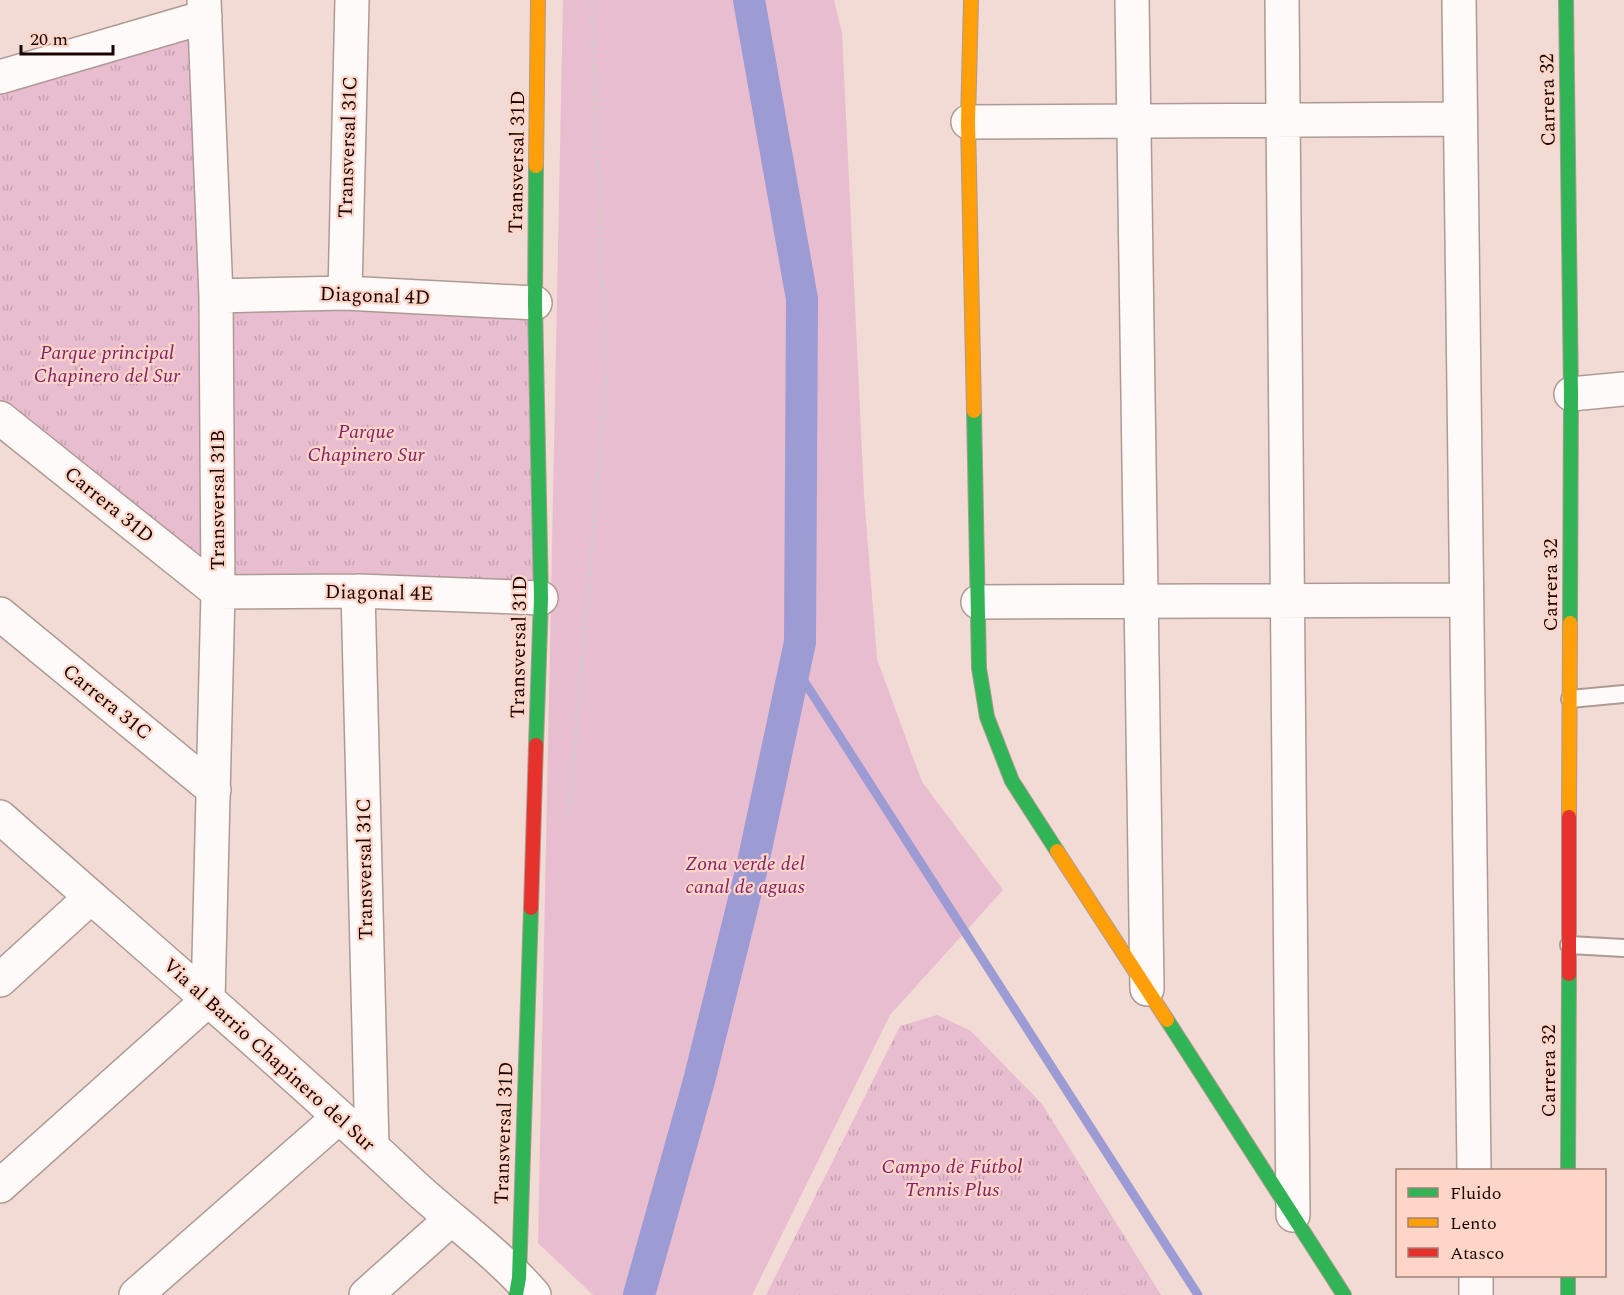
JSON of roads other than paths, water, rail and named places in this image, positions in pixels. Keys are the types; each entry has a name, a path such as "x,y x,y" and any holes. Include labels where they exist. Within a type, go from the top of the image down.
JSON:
{"street":[{"name":"Transversal 31C","path":"345,293 352,0"},
{"name":"Transversal 31D","path":"523,1289 540,598 535,303 538,0"},
{"path":"971,0 968,122 979,668 987,717 1012,781 1344,1295"},
{"path":"1132,0 1147,989"},
{"path":"1282,0 1293,1215"},
{"path":"1459,0 1474,1169"},
{"name":"Carrera 32","path":"1566,0 1571,394 1568,1169"},
{"path":"0,77 205,9"},
{"name":"Transversal 31B","path":"205,9 216,296 218,592 208,1000"},
{"path":"968,122 1460,119"},
{"name":"Diagonal 4D","path":"216,296 345,293 535,303"},
{"path":"1571,394 1624,389"},
{"name":"Carrera 31D","path":"0,418 218,592"},
{"name":"Transversal 31C","path":"358,591 372,1147"},
{"name":"Diagonal 4E","path":"218,592 358,591 540,598"},
{"path":"978,602 1466,600"},
{"name":"Carrera 31C","path":"0,614 214,790"},
{"name":"Via al Barrio Chapinero del Sur","path":"0,817 339,1117 523,1289"},
{"path":"0,980 91,897"},
{"path":"0,1186 208,1000"},
{"path":"136,1295 339,1117"},
{"path":"366,1295 450,1220"},
{"path":"1476,1277 1476,1295"},
{"path":"1568,1277 1568,1295"}],"lane":[{"path":"1570,699 1624,694"},
{"path":"1569,945 1624,948"}],"waterway":[{"path":"639,1295 699,1081 753,863 800,642 802,299 749,0"},
{"path":"795,667 1198,1295"}],"park label":[{"name":"Parque principal Chapinero del Sur","path":"107,364"},
{"name":"Parque Chapinero Sur","path":"366,444"},
{"name":"Zona verde del canal de aguas","path":"745,876"},
{"name":"Campo de Fútbol Tennis Plus","path":"952,1178"}]}
